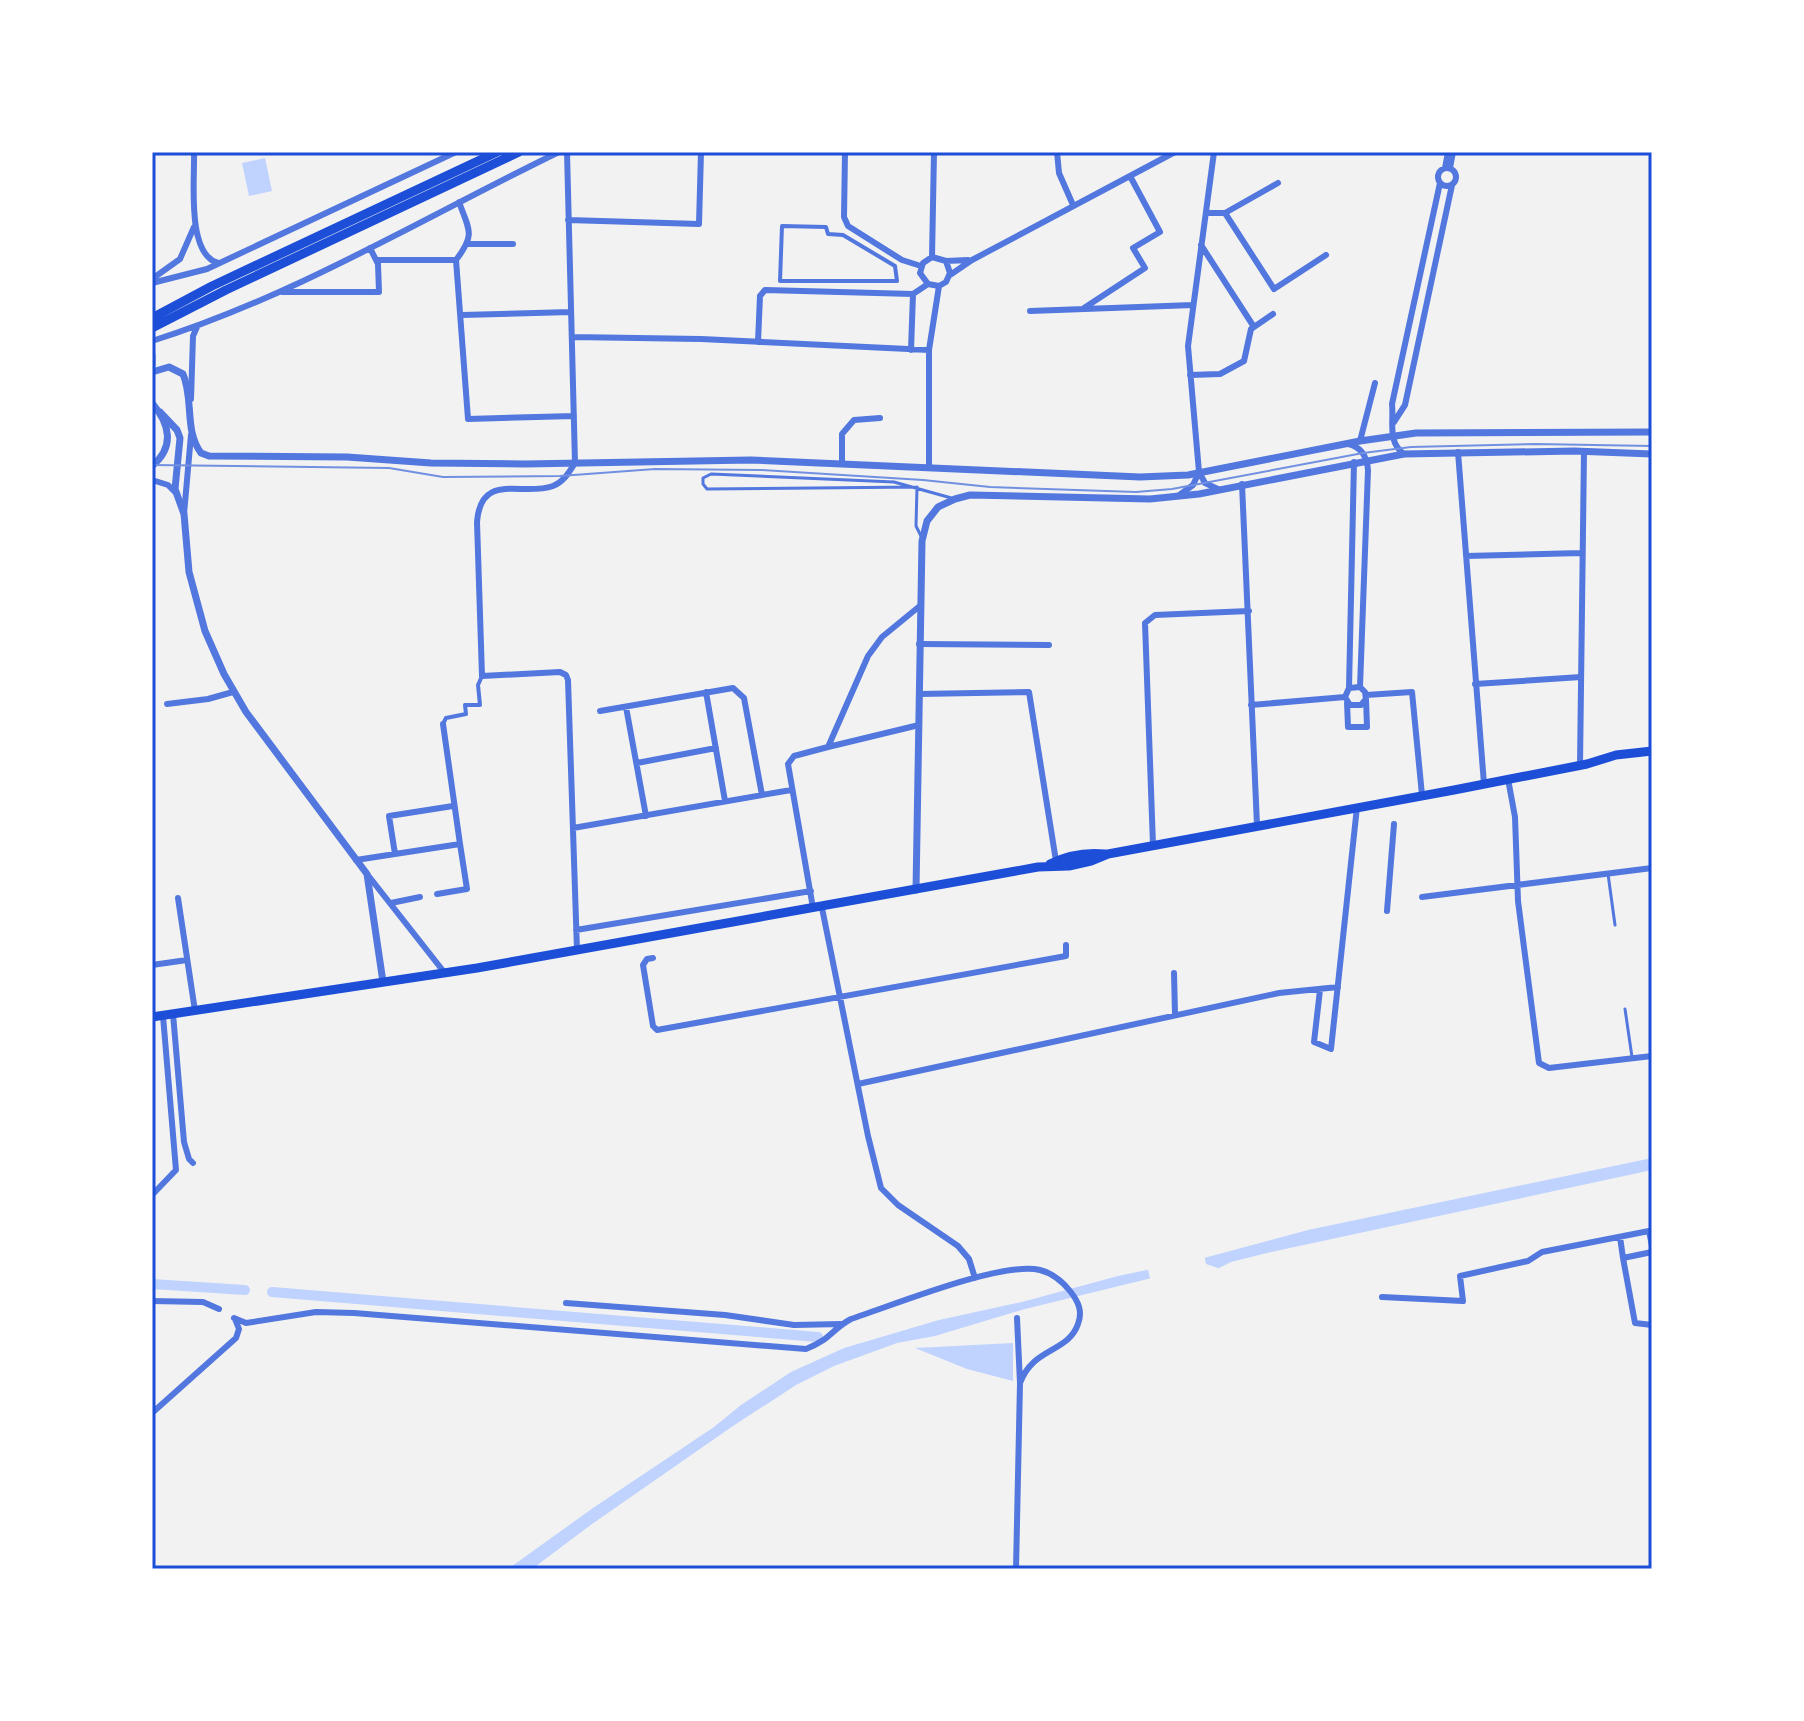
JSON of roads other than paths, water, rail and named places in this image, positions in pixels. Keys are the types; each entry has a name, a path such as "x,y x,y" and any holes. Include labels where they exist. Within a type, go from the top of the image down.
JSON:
{"main road":[{"path":"152,318 212,286 497,152"},
{"path":"152,328 519,152"},
{"path":"163,1016 577,950 1052,863 1069,866 1153,845 1357,807 1391,805 1422,795 1616,755 1652,751"}],"street":[{"path":"194,152 195,223 202,252 211,260 221,263"},
{"path":"152,281 197,273 221,263 456,152"},
{"path":"152,341 198,326 278,292 559,152"},
{"path":"437,894 467,889 443,724 446,718 466,714 465,705 480,705 478,685 482,676 477,522 483,501 500,489 552,487 564,479 575,463 567,152"},
{"path":"568,220 699,224 701,152"},
{"path":"845,152 844,217 848,226 902,260 921,266"},
{"path":"921,266 932,257 934,152"},
{"path":"1057,152 1059,173 1073,205"},
{"path":"949,276 972,260 1175,152"},
{"path":"1214,152 1188,344 1199,472 1205,483 1220,490"},
{"path":"1404,454 1396,448 1392,436 1392,404 1440,183 1438,174 1447,168 1450,152"},
{"path":"1394,422 1405,405 1456,177 1447,168"},
{"path":"1084,308 1145,268 1133,248 1160,232 1130,176"},
{"path":"1206,213 1225,213 1278,183"},
{"path":"1440,183 1452,185"},
{"path":"459,202 468,229 468,244 456,260 468,419 574,416"},
{"path":"1225,213 1274,289 1326,255"},
{"path":"152,281 180,259 195,223"},
{"path":"782,226 826,227 828,234 843,235 895,266 897,281 780,281 782,226"},
{"path":"468,244 513,244"},
{"path":"1201,245 1254,327"},
{"path":"278,292 379,292 377,260 370,248"},
{"path":"932,257 946,261 972,260"},
{"path":"377,260 456,260"},
{"path":"921,266 921,277 928,284 939,286 949,276 946,261"},
{"path":"758,342 760,296 765,290 913,294 928,284"},
{"path":"929,468 929,350 939,286"},
{"path":"911,350 913,294"},
{"path":"1030,311 1193,305"},
{"path":"462,315 571,312"},
{"path":"1190,375 1220,374 1244,361 1251,329 1273,314"},
{"path":"198,326 193,336 191,435 184,514 189,572 198,608 215,653 233,692 272,749 444,972"},
{"path":"572,337 929,350"},
{"path":"152,355 152,365"},
{"path":"152,372 165,367 178,369 185,379 190,402"},
{"path":"1360,441 1375,383"},
{"path":"152,403 175,427 180,438 175,481 184,514"},
{"path":"152,466 165,452 169,440 160,412"},
{"path":"842,464 842,434 854,420 880,418"},
{"path":"191,435 201,454 209,456 347,457 431,463 751,460 1140,477 1199,472 1392,436 1652,432"},
{"path":"1345,444 1359,448 1366,460 1368,492 1360,687 1366,697 1367,727 1348,727 1346,700 1349,688 1354,462"},
{"path":"1584,451 1581,553 1584,764"},
{"path":"916,890 922,538 938,507 975,495 1132,500 1177,496 1404,454 1584,451 1652,454"},
{"path":"1458,452 1484,784"},
{"path":"1177,496 1190,488 1199,472"},
{"path":"152,480 168,485 177,495"},
{"path":"1242,484 1257,825"},
{"path":"1466,556 1581,553"},
{"path":"828,747 868,656 882,637 921,605"},
{"path":"1153,845 1147,620 1155,615 1249,611"},
{"path":"919,644 1049,645"},
{"path":"482,676 560,672 567,676 577,950"},
{"path":"1475,684 1581,677"},
{"path":"1349,688 1360,687"},
{"path":"600,711 733,688 744,698 762,795"},
{"path":"167,704 208,699 233,692"},
{"path":"706,692 725,801"},
{"path":"919,694 1029,692 1052,863"},
{"path":"1251,705 1346,700 1357,707 1366,697 1412,692 1422,795"},
{"path":"626,707 646,816"},
{"path":"919,725 798,755 788,767 811,891 840,998 881,1188 898,1205 963,1250 975,1278"},
{"path":"637,763 716,748"},
{"path":"1508,779 1515,817 1517,885 1539,1063 1553,1068 1652,1056"},
{"path":"573,828 791,790"},
{"path":"395,854 389,816 453,806"},
{"path":"1320,990 1314,1042 1331,1049 1357,807"},
{"path":"1387,911 1394,824"},
{"path":"356,860 460,844"},
{"path":"1422,897 1652,868"},
{"path":"367,874 383,982"},
{"path":"576,930 811,891"},
{"path":"391,903 420,897"},
{"path":"178,898 195,1011"},
{"path":"653,958 647,959 643,965 653,1026 657,1030 1066,956 1066,945"},
{"path":"152,965 187,960"},
{"path":"1174,973 1175,1014"},
{"path":"858,1084 1175,1014 1279,993 1338,987"},
{"path":"152,1195 176,1170 163,1016"},
{"path":"163,1016 189,1159 193,1163"},
{"path":"172,1126 183,1129"},
{"path":"1382,1297 1463,1301 1460,1276 1528,1261 1542,1252 1649,1231 1652,1246"},
{"path":"1620,1237 1635,1323 1652,1325"},
{"path":"1623,1258 1652,1252"},
{"path":"566,1303 725,1315 794,1325 841,1324 975,1278 1022,1268 1043,1271 1057,1278 1078,1303 1080,1313 1076,1329 1058,1346 1036,1358 1020,1383"},
{"path":"152,1301 188,1300 219,1309"},
{"path":"152,1413 236,1338 239,1329 234,1318 246,1323 316,1312 354,1313 806,1349 826,1341 841,1324"},
{"path":"1016,1569 1020,1383 1017,1318"}],"lane":[{"path":"917,487 707,489 703,484 704,476 711,474 894,482 917,487 955,499"},
{"path":"917,487 916,526 922,538"},
{"path":"1608,874 1615,925"},
{"path":"1625,1009 1632,1058"}],"water":[{"path":"265,158 272,191 249,196 242,163"},
{"path":"1652,1158 1652,1170 1267,1253 1231,1262 1217,1269 1205,1265 1025,1309 935,1336 897,1343 834,1366 796,1385 592,1524 532,1569 508,1569 791,1372 844,1348 939,1320 1204,1258 1308,1230"},
{"path":"1013,1343 1013,1381 967,1369 915,1348"}],"waterway":[{"path":"152,1284 245,1290"},
{"path":"272,1292 818,1337"}],"tram line":[{"path":"152,465 389,468 443,477 560,476 655,469 762,470 990,487 1136,492 1172,489 1411,447 1536,444 1652,446"}]}
